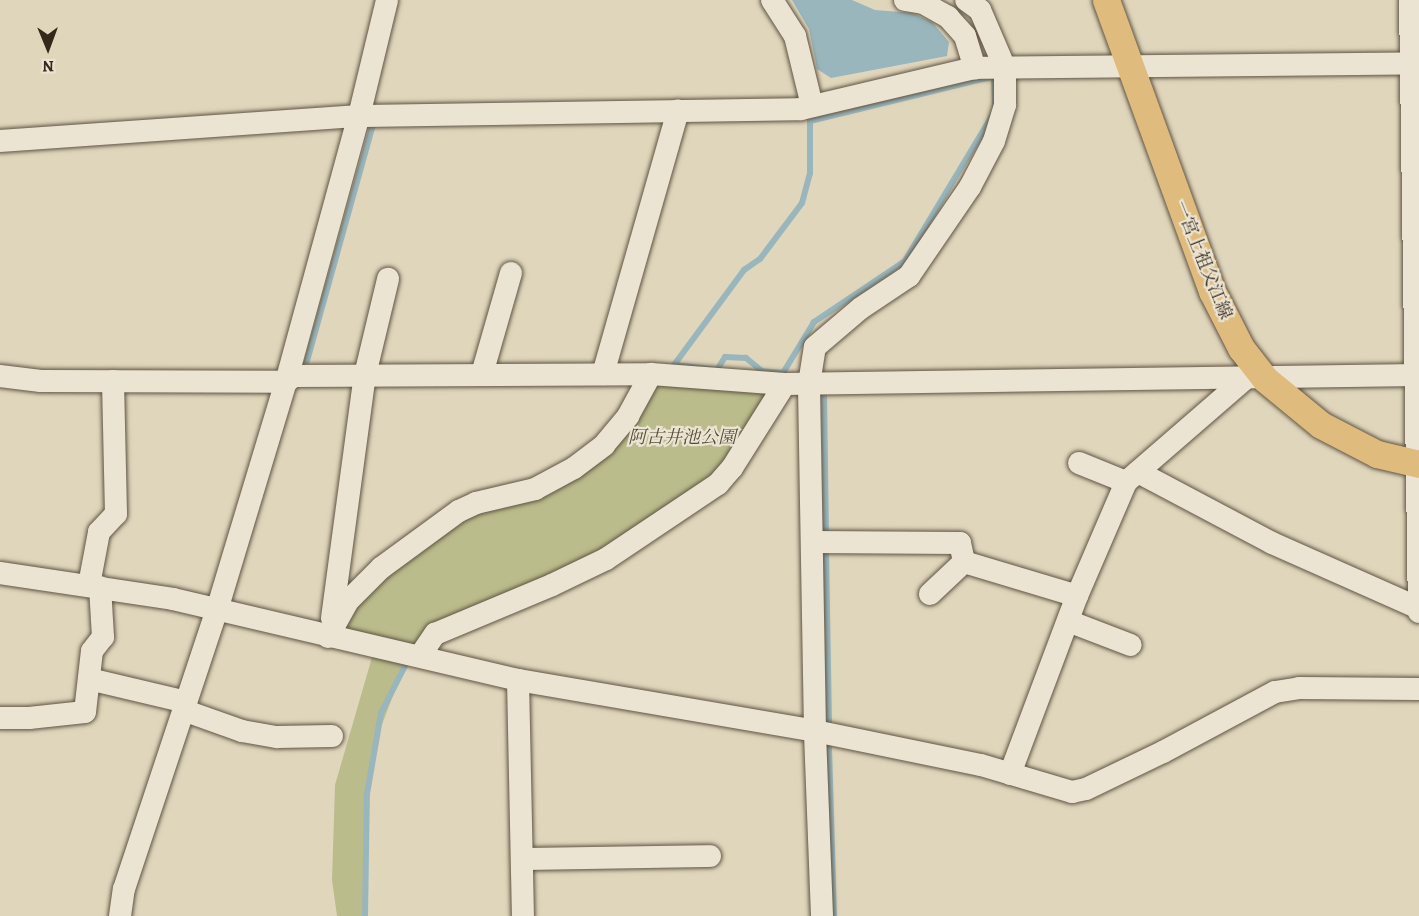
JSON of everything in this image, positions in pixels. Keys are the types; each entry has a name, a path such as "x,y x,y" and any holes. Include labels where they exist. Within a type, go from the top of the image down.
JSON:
{"main road":[{"name":"一宮上祖父江線","path":"1106,0 1212,291 1255,379 1321,425 1377,454 1417,464"}],"street":[{"path":"120,916 124,889 217,610 286,382 359,116 387,0"},
{"path":"772,0 795,36 812,106"},
{"path":"905,0 923,3 948,17 965,36 975,68"},
{"path":"822,916 815,731 809,384 815,347 861,308 909,276 970,188 994,141 1005,105 1005,68 980,9 966,0"},
{"path":"1079,463 1132,477 1419,610 1415,63 1410,0"},
{"path":"0,141 359,116 812,106 975,68 1415,63"},
{"path":"603,374 678,110"},
{"path":"482,374 511,273"},
{"path":"328,637 337,598 365,375 388,279"},
{"path":"0,376 41,381 286,382 294,376 651,374 809,384 1417,376"},
{"path":"328,637 348,601 356,592 381,568 440,525 476,503 535,489 574,468 604,445 628,416 651,374"},
{"path":"1010,774 1077,596 1132,477 1255,379"},
{"path":"0,718 29,718 85,712 92,651 103,637 95,586 99,532 116,514 113,381"},
{"path":"420,656 435,634 552,585 606,559 718,484 732,468 785,384"},
{"path":"813,542 960,543 964,562"},
{"path":"964,562 1077,596"},
{"path":"930,594 964,562"},
{"path":"0,573 95,586 217,610 518,680 815,731 981,765 1072,792 1086,789 1163,752 1275,692 1299,688 1419,689"},
{"path":"1068,621 1131,645"},
{"path":"89,679 185,706 242,731 278,737 332,736"},
{"path":"518,680 523,916"},
{"path":"522,860 710,856"}],"green space":[{"name":"阿古井池公園","path":"651,374 785,384 732,468 643,534 409,654 376,740 367,794 365,916 337,916 332,880 335,785 375,647 328,637 421,538 574,468"}],"water":[{"path":"792,0 852,0 875,10 912,13 932,22 949,42 947,56 831,78 817,69 809,29"}],"waterway":[{"path":"994,76 995,111 905,261 814,322 783,373 762,371 746,358 725,357 717,370 674,365 744,270 760,259 802,203 810,173 810,121 994,76"},
{"path":"307,361 373,124"},
{"path":"824,393 826,535"},
{"path":"826,551 829,725"},
{"path":"365,916 367,794 381,713 406,664"},
{"path":"829,748 834,916"}]}
